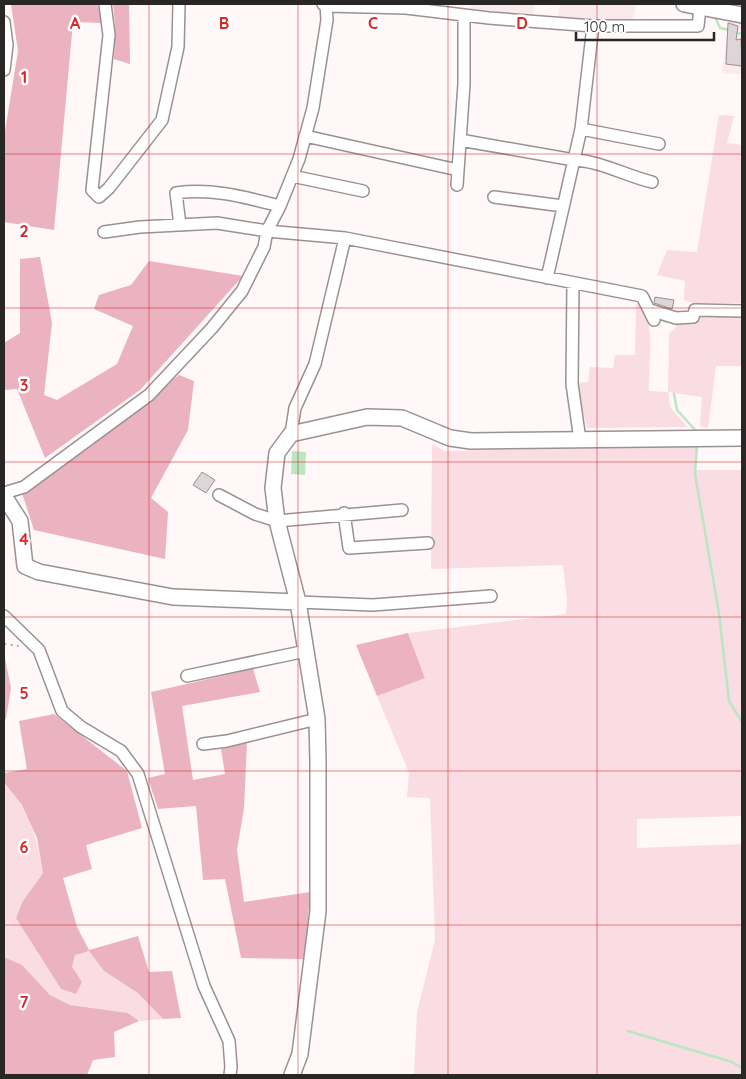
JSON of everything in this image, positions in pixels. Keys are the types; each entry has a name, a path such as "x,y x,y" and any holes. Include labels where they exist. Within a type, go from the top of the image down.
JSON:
{"street":[{"path":"105,4 109,35 92,190 99,197 109,188 162,120 178,47 179,4"},
{"path":"491,596 373,605 173,598 39,572 25,566 20,521 4,494 24,487 149,395 212,328 242,291 264,247 267,231 292,176 305,136 313,108 327,20 325,4 406,8 464,16 593,26 698,26 700,8"},
{"path":"684,4 742,15"},
{"path":"457,184 464,84 464,16"},
{"path":"4,22 7,45 4,70"},
{"path":"547,278 581,129 593,26"},
{"path":"581,129 659,144"},
{"path":"305,136 458,170"},
{"path":"460,140 574,160 590,161 629,177 652,182"},
{"path":"292,176 362,191"},
{"path":"180,225 176,193 199,190 222,192 280,206"},
{"path":"494,197 563,206"},
{"path":"104,232 140,226 217,224 267,231 345,238 642,296 652,315 676,318 693,317 695,310 742,312"},
{"path":"292,1075 300,1054 318,911 317,719 298,602 277,521 273,488 277,453 291,434 295,408 315,364 345,238"},
{"path":"573,283 572,384 580,440"},
{"path":"291,434 367,417 402,418 450,438 471,441 742,438"},
{"path":"220,495 255,514 277,521 402,510"},
{"path":"344,514 349,548 428,544"},
{"path":"4,616 39,650 62,711 81,727 121,751 138,774 204,986 229,1041 230,1075"},
{"path":"187,676 306,651"},
{"path":"203,744 227,741 317,719"}],"shaded area":[{"path":"11,4 97,4 103,23 73,22 54,230 4,222 4,137 18,51"},
{"path":"113,4 129,4 130,64 114,59 115,24"},
{"path":"471,4 535,4 533,15 470,9"},
{"path":"560,4 636,4 632,22 558,17"},
{"path":"729,19 742,23 742,74 722,73"},
{"path":"719,115 734,116 727,143 742,145 742,296 741,303 693,303 684,300 685,281 657,275 667,250 697,252"},
{"path":"40,257 52,323 44,395 57,400 117,364 133,326 94,309 99,295 131,285 149,261 243,276 140,390 45,458 17,389 4,390 4,343 20,333 20,259"},
{"path":"636,303 643,311 650,331 649,391 668,392 670,407 688,427 587,428 576,383 588,382 590,367 613,368 615,355 635,355"},
{"path":"697,314 742,317 742,366 716,366 708,428 700,426 702,397 668,392 669,334 676,327 676,321"},
{"path":"179,375 194,381 188,430 151,498 168,512 165,559 34,530 22,493"},
{"path":"432,444 445,451 696,445 696,470 742,470 742,844 742,1075 414,1075 417,1012 435,940 430,798 407,797 409,773 377,696 425,677 408,633 566,614 567,600 563,565 431,569","holes":["741,816 742,844 637,848 637,819"]},
{"path":"292,451 306,452 305,475 291,474"},
{"path":"408,633 425,678 377,696 356,645"},
{"path":"4,654 11,688 6,719 4,719"},
{"path":"253,669 260,692 182,706 193,780 225,774 221,749 247,742 244,808 237,850 244,902 310,892 305,959 241,958 225,879 203,880 196,806 158,809 148,778 165,774 151,692"},
{"path":"54,714 127,771 142,828 86,845 92,869 63,878 77,927 89,950 138,936 149,972 172,971 181,1018 163,1019 138,993 104,971 89,951 75,955 72,967 82,982 76,994 61,989 16,918 23,901 43,873 37,838 22,805 4,782 4,773 27,769 19,721"},
{"path":"4,782 20,802 35,836 43,873 23,901 38,953 61,989 76,994 72,967 75,954 89,951 104,971 138,993 163,1019 139,1021 128,1013 70,1005 50,995 22,965 4,959"},
{"path":"6,958 22,965 50,995 70,1005 128,1013 139,1021 114,1032 115,1057 93,1060 87,1075 4,1075 4,959"}],"building":[{"path":"728,23 738,26 736,40 741,39 742,66 726,64"},
{"path":"655,297 674,300 672,309 654,303"},
{"path":"202,472 215,480 206,493 193,485"}],"waterway":[{"path":"715,17 720,28 729,30"},
{"path":"734,32 742,34"},
{"path":"674,394 677,410 697,432"},
{"path":"697,445 695,474 719,613 729,701 742,722"},
{"path":"628,1031 732,1062 742,1068"}]}
